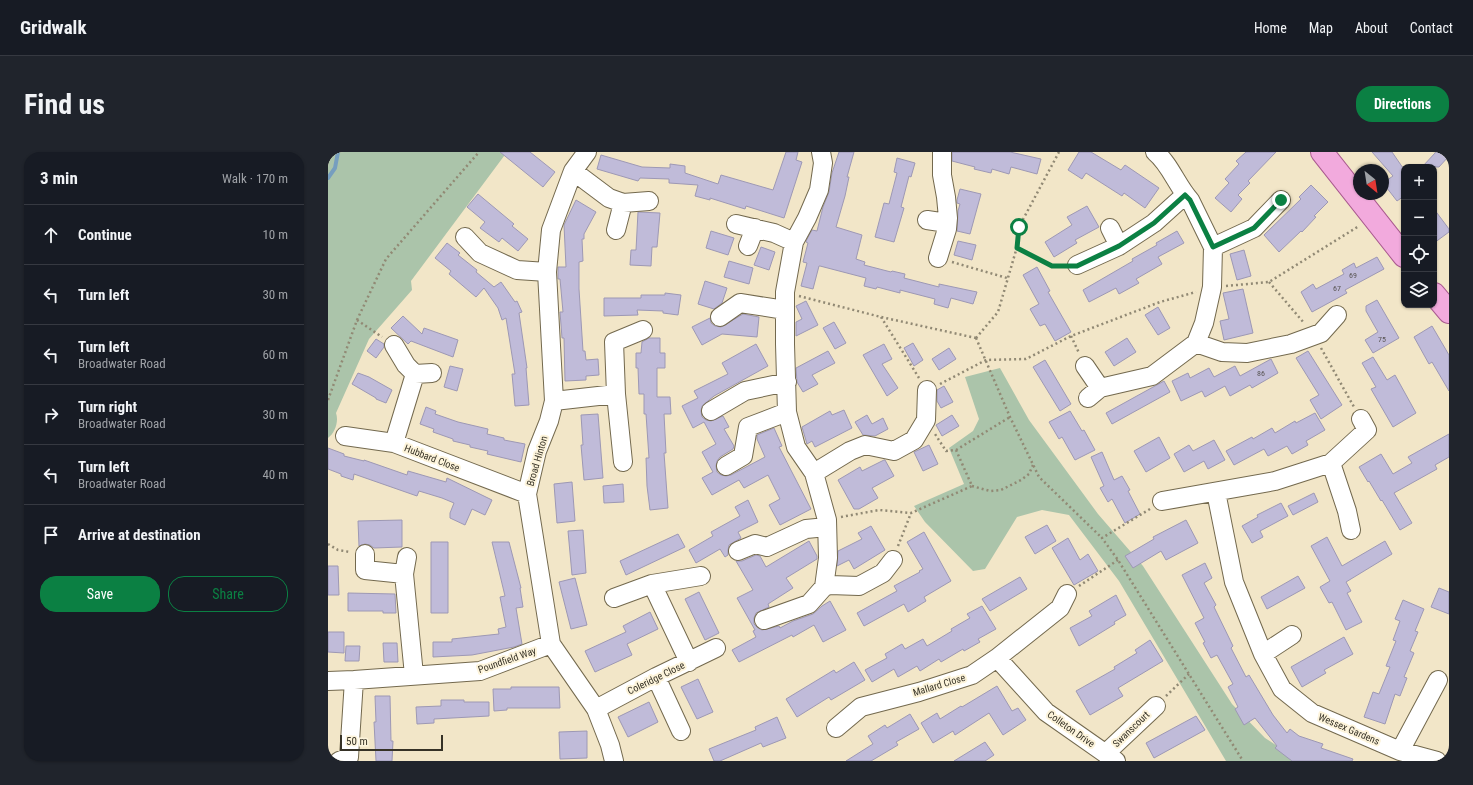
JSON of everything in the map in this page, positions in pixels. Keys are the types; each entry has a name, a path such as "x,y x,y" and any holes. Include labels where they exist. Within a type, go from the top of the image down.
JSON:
{"main road":[{"path":"1322,152 1401,252"},
{"path":"1437,298 1449,312"}],"street":[{"name":"Broad Hinton","path":"587,152 573,171 551,230 547,272 554,401 549,421 538,451 527,494 551,644 596,709 610,745 614,761"},
{"path":"821,152 823,163 819,190 794,242 785,301 787,412 796,447 814,473 827,524 828,558 824,587"},
{"path":"938,258 947,223 946,197 942,175 942,152"},
{"path":"1085,366 1094,393 1152,376 1196,343 1204,323 1212,287 1213,247 1190,200 1155,152"},
{"path":"573,171 609,198 623,203 649,201"},
{"path":"1077,266 1119,246 1154,223 1185,195"},
{"path":"1213,247 1254,228 1281,200"},
{"path":"616,230 623,203"},
{"path":"928,220 947,223"},
{"path":"736,224 774,233 794,242"},
{"path":"748,246 755,228"},
{"path":"1110,228 1119,246"},
{"path":"465,237 480,253 517,270 547,272"},
{"path":"720,317 740,303 785,301"},
{"path":"1196,343 1222,352 1247,353 1321,338 1337,315"},
{"path":"623,462 616,394 614,342 643,330"},
{"name":"Hubbard Close","path":"394,345 406,365 423,373 394,444 527,494"},
{"path":"711,411 745,391 786,382"},
{"path":"814,473 850,451 865,445 894,451 914,440 926,420 927,390"},
{"path":"554,401 616,394"},
{"path":"726,466 743,456 748,427 787,412"},
{"path":"1162,501 1275,481 1331,464 1367,430 1360,419"},
{"path":"345,436 394,444"},
{"path":"1331,464 1352,510 1351,530"},
{"name":"Wessex Gardens","path":"1216,492 1234,582 1263,654 1282,689 1312,713 1400,751 1437,761"},
{"path":"738,552 755,544 767,547 806,528 827,524"},
{"path":"764,620 809,604 824,587 830,585 860,586 883,573 893,560"},
{"path":"365,562 405,565 414,675"},
{"path":"614,598 652,584 701,576"},
{"path":"652,584 689,662"},
{"name":"Mallard Close","path":"836,728 861,707 919,692 972,675 997,658 1060,608 1067,594"},
{"path":"1263,654 1292,635"},
{"name":"Poundfield Way","path":"328,681 480,671 551,644"},
{"name":"Coleridge Close","path":"596,709 656,677 716,648"},
{"name":"Colleton Drive","path":"997,658 1046,712 1111,757"},
{"path":"656,677 681,731"},
{"path":"347,760 354,680"},
{"path":"1400,751 1438,680"},
{"name":"Swanscourt","path":"1111,757 1156,706"}],"path":[{"path":"328,400 357,320 386,259 479,152"},
{"path":"976,338 998,312 1017,248 1019,227 1059,152"},
{"path":"881,317 927,390 986,360 1026,359 1079,333 1160,302 1212,287 1269,282 1373,217"},
{"path":"1017,248 1052,266 1077,266"},
{"path":"938,258 1007,278"},
{"path":"1269,282 1321,338 1360,419"},
{"path":"785,301 881,317 976,338"},
{"path":"357,320 394,345"},
{"path":"976,338 1010,417 1040,477 1102,538 1118,560 1243,761"},
{"path":"926,420 946,451 956,450 1010,417"},
{"path":"956,450 972,486"},
{"path":"827,524 852,514 879,510 911,513 972,486 990,491 1001,490 1021,480 1029,474 1033,464"},
{"path":"1102,538 1162,501"},
{"path":"893,560 911,513"},
{"path":"328,544 365,562"},
{"path":"1067,594 1118,560"},
{"path":"1156,706 1189,674"}],"green space":[{"path":"328,152 507,152 411,281 412,290 369,339 336,413 337,423 328,438"},
{"path":"1000,368 1029,420 1098,514 1143,566 1232,704 1265,738 1300,761 1226,761 1119,581 1069,515 1042,510 1017,517 985,569 973,571 925,522 914,506 964,484 949,448 973,431 979,419 965,377"}],"building":[{"path":"500,152 530,152 555,172 543,187"},
{"path":"786,152 798,152 796,160 802,162 784,218 746,206 745,209 710,198 710,200 695,196 698,185 669,183 669,179 640,178 638,181 597,169 601,155 642,167 670,168 670,164 685,166 685,173 718,184 721,175 773,190"},
{"path":"839,152 854,152 847,177 849,177 845,196 836,227 862,235 856,259 865,262 864,265 905,274 904,278 939,287 939,284 977,292 973,304 951,298 948,308 934,304 935,299 900,290 900,293 877,287 876,289 864,286 866,278 820,266 813,289 801,286 807,263 803,262 808,243 806,241 812,230 817,231"},
{"path":"952,152 1010,152 1041,159 1037,174 1011,167 1009,174 992,169 991,173 952,161"},
{"path":"1079,152 1091,152 1121,170 1125,165 1159,188 1145,208 1124,193 1122,196 1086,173 1082,179 1068,170"},
{"path":"1246,152 1276,152 1248,181 1250,183 1238,195 1242,199 1231,212 1215,198 1229,183 1225,179 1239,164 1236,161"},
{"path":"1372,152 1392,152 1401,165 1401,198 1397,201 1389,191 1389,179 1393,176 1389,171 1389,164 1382,164"},
{"path":"1436,152 1449,152 1449,156 1439,167 1437,167 1437,164 1425,164"},
{"path":"897,158 915,163 911,177 909,176 901,207 904,208 894,242 875,237 884,203 889,204 897,173 894,172"},
{"path":"1311,185 1328,202 1314,216 1316,217 1302,232 1301,231 1279,252 1264,235 1301,199 1299,197"},
{"path":"960,189 981,194 970,234 957,231 958,211 960,204 957,203 957,200"},
{"path":"478,194 514,224 512,226 528,239 518,251 502,238 499,242 480,228 485,222 467,207"},
{"path":"576,200 596,212 584,234 584,239 582,239 583,261 579,262 579,289 583,351 585,351 586,360 598,359 599,375 586,376 586,380 565,381 564,338 562,338 560,312 563,312 560,279 558,279 558,267 566,267 564,225"},
{"path":"1087,206 1099,227 1075,240 1077,243 1054,257 1045,242 1072,225 1067,217"},
{"path":"638,212 660,213 657,247 652,247 651,266 630,265 631,250 636,250"},
{"path":"1437,213 1449,229 1449,232 1437,241"},
{"path":"711,231 734,238 728,255 706,248"},
{"path":"1177,231 1184,243 1158,257 1162,264 1136,279 1139,283 1119,294 1116,288 1089,302 1083,290 1133,261 1132,259 1157,245 1156,243"},
{"path":"958,241 976,245 972,260 954,255"},
{"path":"447,243 460,253 458,255 477,270 476,272 494,287 501,282 515,302 517,301 522,312 519,313 527,368 529,405 515,406 512,374 515,374 506,318 502,320 498,308 484,288 476,297 449,274 451,271 435,258"},
{"path":"761,247 775,252 769,270 754,265"},
{"path":"1244,250 1251,276 1237,280 1230,254"},
{"path":"1377,257 1384,269 1345,290 1347,293 1312,312 1301,292 1313,284 1316,289 1344,274 1342,270 1354,263 1356,268"},
{"path":"729,261 753,268 749,284 724,277"},
{"path":"1037,267 1050,291 1048,292 1071,332 1055,341 1045,324 1040,326 1030,309 1039,304 1023,275"},
{"path":"705,281 727,288 722,303 714,309 698,304"},
{"path":"1243,289 1253,333 1224,340 1220,321 1229,319 1223,293"},
{"path":"665,293 681,295 678,315 663,313 663,311 637,310 638,315 604,316 604,298 641,298 641,295 665,295"},
{"path":"1377,300 1399,338 1373,353 1365,340 1378,332 1366,311 1366,306"},
{"path":"806,301 818,325 796,336 796,322 802,319 796,306"},
{"path":"1158,307 1170,328 1158,335 1145,315"},
{"path":"743,314 759,317 757,337 722,334 702,345 692,327 710,318 711,323 715,326 721,327"},
{"path":"403,316 422,334 424,328 458,340 453,357 411,341 408,344 391,328"},
{"path":"834,322 846,343 835,349 823,328"},
{"path":"1432,326 1449,355 1449,391 1432,362 1429,364 1414,337"},
{"path":"649,338 660,338 660,353 665,353 665,368 657,368 657,397 670,397 671,414 664,414 666,453 664,453 668,508 650,510 647,486 646,458 649,458 646,414 644,414 644,394 639,394 638,368 636,368 636,353 641,353 642,342"},
{"path":"1127,338 1136,352 1114,366 1105,352"},
{"path":"376,339 384,344 384,347 376,358 367,351"},
{"path":"913,343 923,360 914,366 904,348"},
{"path":"756,344 768,366 714,396 702,406 701,411 702,417 706,420 711,421 723,416 729,427 724,429 734,446 733,449 720,457 717,461 717,472 721,475 731,475 765,457 757,439 757,435 774,428 782,446 779,447 811,509 780,525 769,505 780,499 768,475 744,488 739,480 712,495 702,478 713,472 702,452 716,444 704,422 693,428 682,406 698,398 694,391 728,374 722,363"},
{"path":"884,344 892,359 882,364 898,388 887,396 863,355"},
{"path":"949,348 956,359 939,370 932,359"},
{"path":"828,351 835,363 812,375 818,384 803,392 797,382 796,368"},
{"path":"1308,351 1342,405 1321,419 1310,400 1319,395 1296,358"},
{"path":"1373,357 1387,380 1395,375 1416,413 1393,427 1371,389 1376,387 1362,363"},
{"path":"1271,359 1278,373 1252,388 1250,385 1230,396 1225,386 1205,397 1202,391 1181,401 1172,381 1188,373 1190,378 1209,368 1214,377 1235,366 1240,376"},
{"path":"1045,360 1071,404 1060,411 1033,367"},
{"path":"450,366 463,369 457,391 444,387"},
{"path":"358,373 369,377 392,390 386,403 376,399 352,384"},
{"path":"1164,381 1170,392 1112,424 1106,413"},
{"path":"944,386 953,402 941,408 937,401 937,390"},
{"path":"426,407 436,411 435,414 458,422 488,429 487,434 504,438 504,440 525,444 521,462 487,454 488,451 470,447 470,445 453,441 453,439 433,432 434,429 420,424"},
{"path":"844,410 852,428 815,447 812,441 807,444 802,427 830,411 832,415"},
{"path":"1070,411 1082,431 1084,430 1095,450 1075,460 1062,437 1059,439 1049,422"},
{"path":"1315,413 1325,430 1306,441 1308,445 1292,454 1287,446 1268,456 1264,449 1234,465 1226,451 1252,437 1253,439 1272,428 1275,433 1295,421 1296,423"},
{"path":"598,414 603,478 584,480 581,445 583,445 581,415"},
{"path":"867,415 872,424 883,418 888,429 875,436 863,435 855,422"},
{"path":"952,415 959,426 942,436 936,425"},
{"path":"1449,434 1449,457 1435,465 1437,469 1394,493 1412,523 1400,530 1382,500 1381,501 1359,467 1381,454 1393,474 1412,463 1408,457"},
{"path":"1159,437 1170,458 1146,472 1134,451"},
{"path":"1214,440 1225,460 1208,469 1204,461 1184,472 1174,454 1189,445 1193,451"},
{"path":"929,445 938,464 923,471 914,452"},
{"path":"328,448 344,454 344,456 364,460 407,475 408,471 446,482 447,478 492,500 485,515 472,509 465,525 450,518 450,513 454,503 442,498 419,491 417,496 354,474 353,480 328,469"},
{"path":"1102,452 1114,480 1122,476 1130,490 1128,491 1140,514 1125,523 1112,499 1108,502 1100,488 1104,486 1091,457"},
{"path":"884,460 894,476 872,488 878,498 859,509 854,509 838,480 860,467 862,471"},
{"path":"572,482 575,521 557,523 554,484"},
{"path":"623,484 624,502 604,503 603,486"},
{"path":"1314,493 1318,502 1293,515 1288,506"},
{"path":"748,500 758,522 738,532 741,538 729,545 728,555 725,557 720,549 696,563 689,550 713,536 711,532 740,516 735,507"},
{"path":"1281,503 1288,516 1260,531 1263,537 1252,543 1242,526 1258,517 1257,515"},
{"path":"402,520 402,547 374,548 365,544 359,546 358,521"},
{"path":"1186,520 1198,543 1166,560 1161,551 1133,568 1125,556 1154,539 1153,537"},
{"path":"1047,525 1056,541 1035,554 1025,537"},
{"path":"871,526 885,550 854,569 849,560 837,566 838,551 862,539 858,533"},
{"path":"583,530 586,573 572,575 568,531"},
{"path":"924,532 951,581 924,597 926,601 908,612 904,604 864,626 857,613 897,591 894,586 923,569 907,542"},
{"path":"678,534 685,547 626,575 620,561"},
{"path":"1327,537 1342,566 1385,541 1392,554 1346,582 1351,591 1347,593 1362,622 1346,630 1332,602 1329,603 1320,587 1330,581 1311,546"},
{"path":"1068,538 1080,560 1088,554 1098,571 1074,585 1052,548"},
{"path":"809,541 817,556 817,559 786,578 793,588 768,604 769,607 756,613 754,624 762,630 779,626 780,628 793,621 813,614 830,601 846,630 823,642 814,625 793,637 792,635 739,662 732,650 756,637 753,631 755,630 737,598 753,590 736,561 742,561 756,555 760,556 766,567"},
{"path":"431,542 448,542 448,613 431,613"},
{"path":"492,542 509,542 521,588 523,607 516,608 522,644 514,647 472,655 433,657 433,642 452,642 452,639 499,634 498,629 506,627 500,597 505,596"},
{"path":"1205,563 1212,578 1204,583 1216,605 1214,607 1233,646 1231,648 1246,677 1249,675 1273,715 1287,733 1290,729 1299,736 1323,744 1321,748 1353,759 1352,761 1292,761 1275,748 1277,746 1255,718 1244,725 1235,709 1238,707 1228,687 1233,684 1217,655 1211,658 1203,643 1205,642 1195,623 1204,618 1182,575"},
{"path":"328,566 338,566 339,595 328,595"},
{"path":"1298,576 1305,588 1267,609 1261,597"},
{"path":"1020,577 1027,589 990,611 982,599"},
{"path":"575,578 587,625 571,629 559,582"},
{"path":"1439,588 1449,592 1449,614 1431,607"},
{"path":"699,592 719,633 705,640 685,599"},
{"path":"348,593 395,594 396,613 383,613 383,611 348,611"},
{"path":"1116,595 1126,615 1114,622 1115,624 1079,646 1070,628 1092,616 1089,611"},
{"path":"1403,600 1424,609 1415,631 1418,632 1410,651 1414,653 1404,677 1407,678 1400,696 1395,694 1385,724 1364,717 1373,692 1379,694 1390,667 1386,666 1396,641 1393,640 1400,621 1395,619"},
{"path":"982,606 996,629 978,639 980,642 964,651 963,649 941,662 939,659 920,671 917,666 898,677 894,669 872,682 865,670 887,658 885,654 902,644 905,649 923,639 927,646 970,618 967,614"},
{"path":"650,612 658,629 627,644 632,655 595,672 585,651 626,632 623,626"},
{"path":"328,632 344,632 344,653 328,652"},
{"path":"1344,637 1353,654 1324,670 1326,673 1302,687 1291,667"},
{"path":"1150,640 1163,661 1118,688 1123,696 1090,715 1076,691 1115,669 1114,667 1137,653 1135,650"},
{"path":"383,643 397,643 398,662 384,662"},
{"path":"346,646 360,646 359,661 345,661"},
{"path":"854,662 865,680 831,700 829,697 797,717 786,699 834,670 836,673"},
{"path":"698,679 713,712 697,719 681,687"},
{"path":"997,686 1012,711 1018,708 1026,720 1003,735 989,713 955,735 953,731 933,743 921,723 937,713 940,719"},
{"path":"511,687 559,687 560,708 507,708 507,710 494,711 493,689 511,689"},
{"path":"375,696 390,696 391,741 393,741 392,761 376,761 374,722 376,722"},
{"path":"441,700 489,702 489,716 434,719 434,723 417,724 416,707 441,706"},
{"path":"649,702 658,722 628,737 618,717"},
{"path":"910,714 919,729 896,742 898,745 871,761 846,761 873,744 868,736 885,725 887,728"},
{"path":"1196,716 1205,730 1154,758 1146,743"},
{"path":"777,717 786,738 763,747 761,743 720,761 714,761 709,749 756,730 755,727"},
{"path":"587,731 587,758 560,759 559,732"},
{"path":"985,742 994,755 985,761 954,761"}],"waterway":[{"path":"328,178 335,168 338,152"}],"route":[{"path":"1019,227 1017,248 1052,266 1077,266 1119,246 1154,223 1185,195 1190,200 1213,247 1254,228 1281,200"}]}
